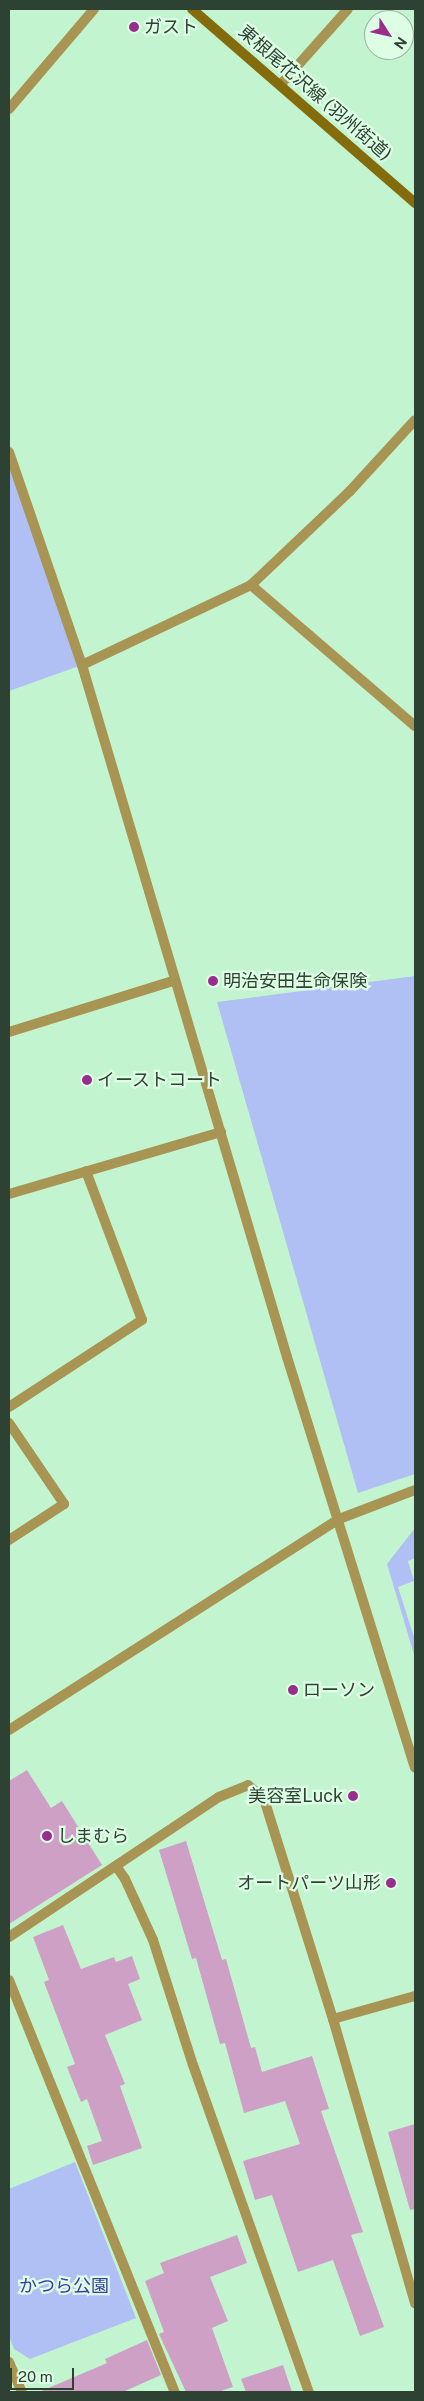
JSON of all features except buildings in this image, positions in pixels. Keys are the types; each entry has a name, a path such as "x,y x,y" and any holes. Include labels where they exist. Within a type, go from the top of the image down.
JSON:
{"main road":[{"name":"東根尾花沢線 (羽州街道)","path":"192,9 282,83 415,202"}],"street":[{"path":"9,109 94,9"},
{"path":"282,83 348,9"},
{"path":"82,665 251,585 350,491 415,420"},
{"path":"9,452 82,665 173,981 222,1132 286,1357 339,1519 415,1766"},
{"path":"251,585 415,726"},
{"path":"9,1032 173,981"},
{"path":"9,1194 222,1132"},
{"path":"9,1407 142,1320 86,1171"},
{"path":"9,1423 64,1504 9,1540"},
{"path":"9,1730 339,1519 415,1490"},
{"path":"9,1937 219,1797 248,1785 264,1799 333,2019 415,2302"},
{"path":"116,1866 125,1879 153,1940 193,2066 308,2392"},
{"path":"9,1980 175,2392"},
{"path":"333,2019 415,1996"},
{"path":"9,2362 22,2392"}],"green space":[{"path":"9,452 82,665 9,691"},
{"path":"415,976 415,1474 358,1493 217,1002"},
{"path":"415,1528 415,1558 408,1561 414,1581 398,1587 415,1640 415,1658 387,1564"},
{"name":"かつら公園","path":"75,2162 136,2318 30,2359 14,2349 9,2336 9,2189"}],"place":[{"name":"ガスト","path":"134,27"},
{"name":"明治安田生命保険","path":"213,981"},
{"name":"イーストコート","path":"87,1080"},
{"name":"ローソン","path":"293,1690"},
{"name":"美容室Luck","path":"353,1796"},
{"name":"しまむら","path":"47,1836"},
{"name":"オートパーツ山形","path":"391,1883"}]}
